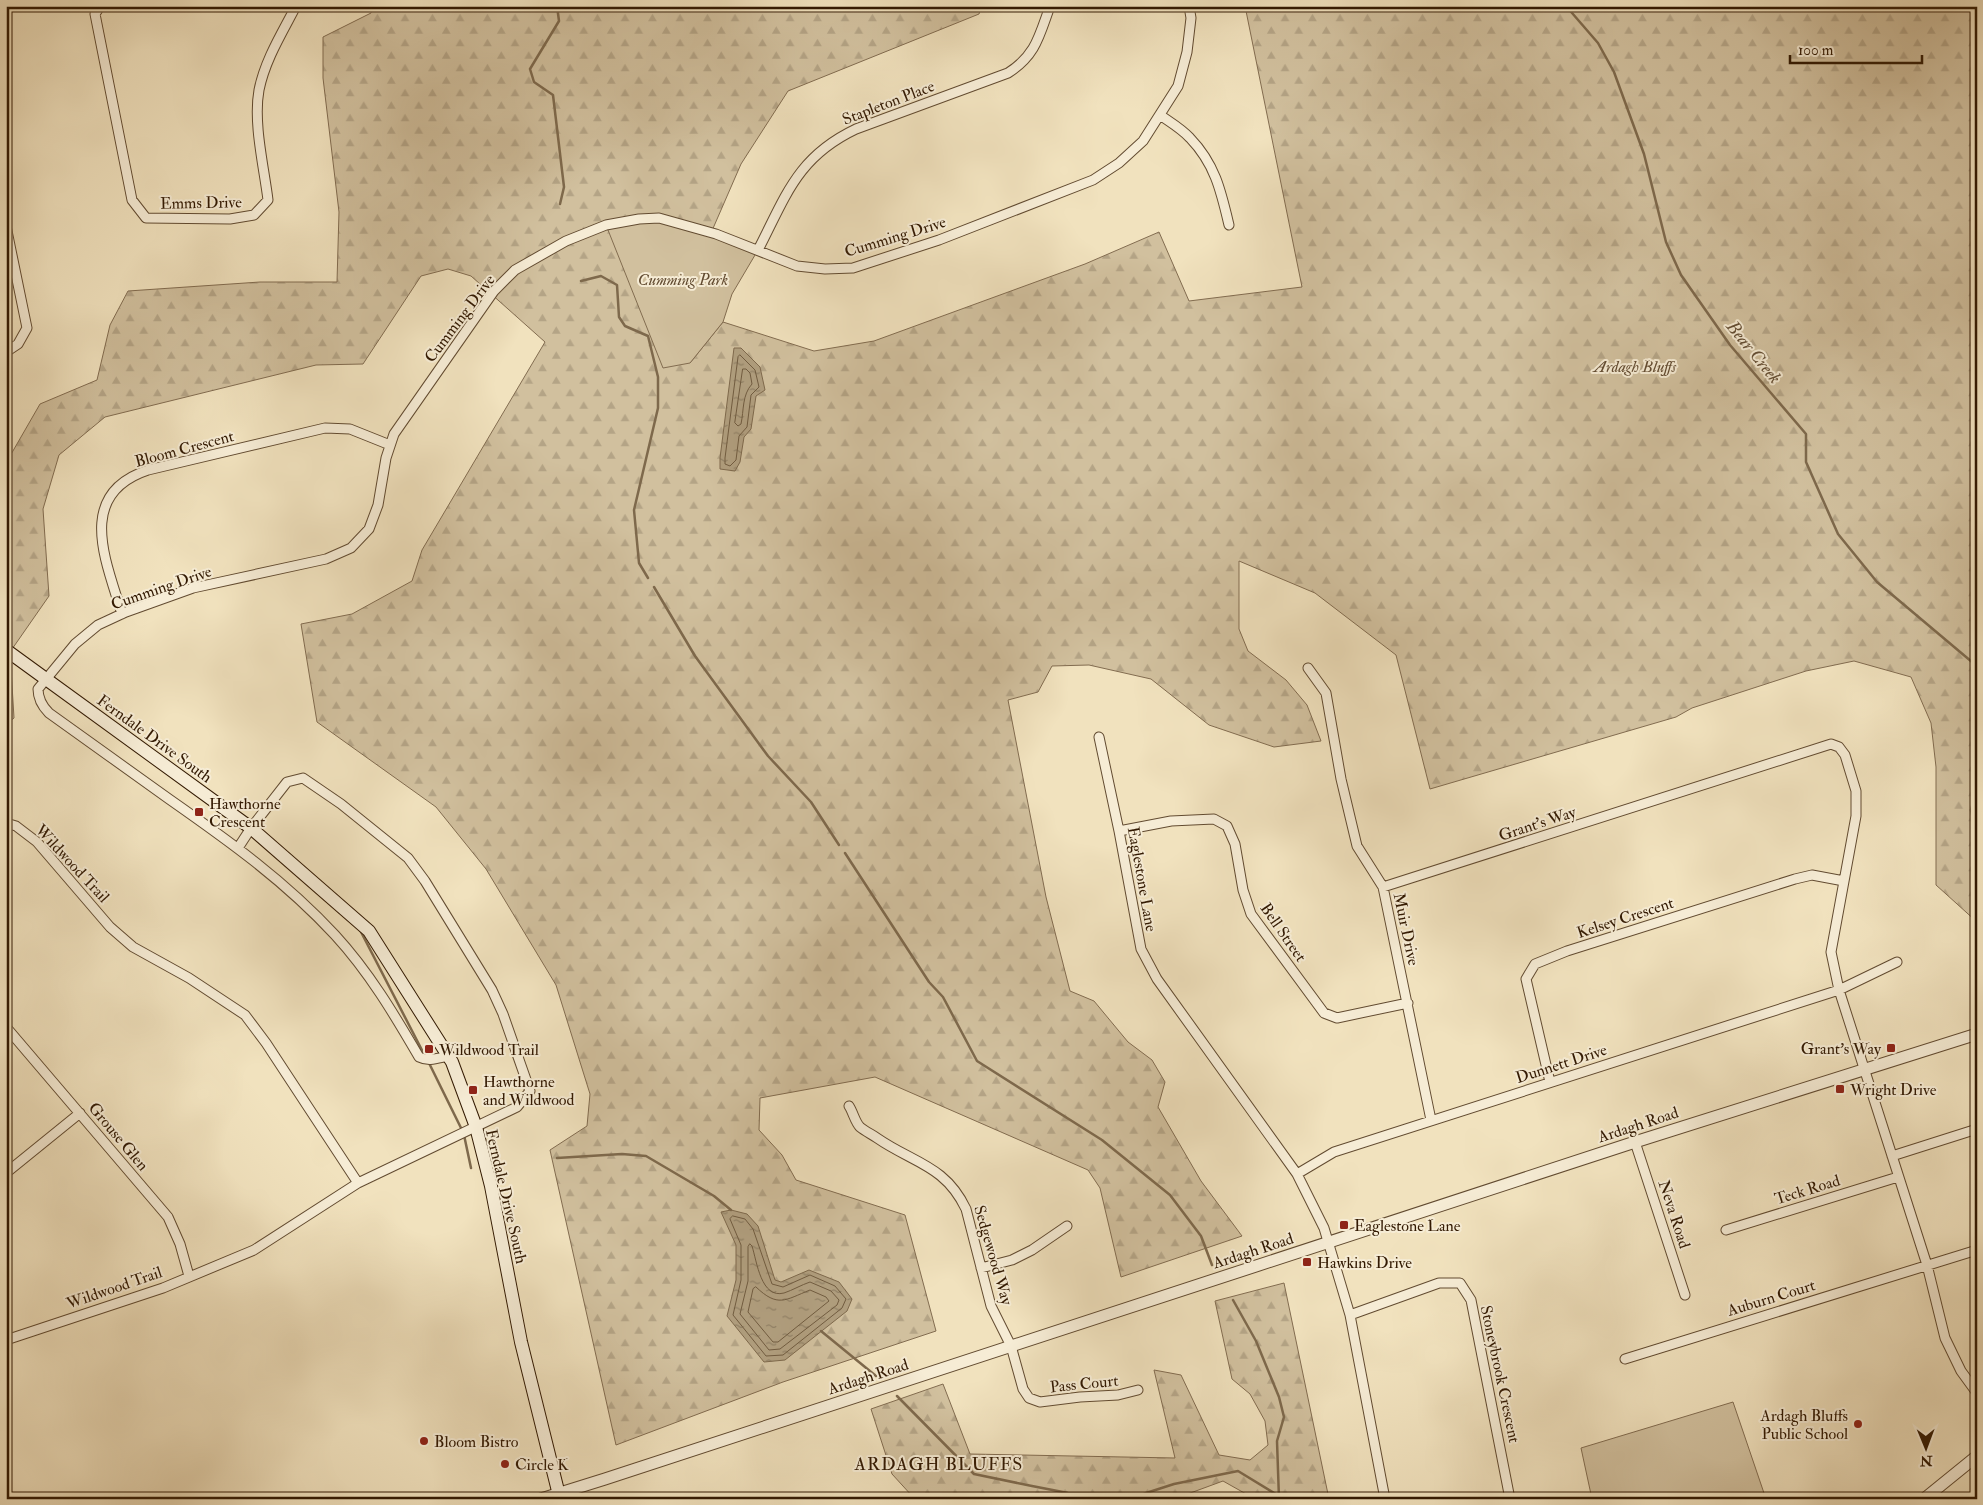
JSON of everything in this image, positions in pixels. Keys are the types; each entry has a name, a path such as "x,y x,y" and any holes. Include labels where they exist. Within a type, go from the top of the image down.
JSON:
{"main road":[{"name":"Ferndale Drive South","path":"6,650 250,828 369,931 452,1062 476,1126 491,1186 521,1342 560,1496"}],"street":[{"name":"Emms Drive","path":"100,6 95,14 132,200 146,218 230,219 254,215 268,200 258,120 259,91 267,63 296,6"},
{"name":"Cumming Drive","path":"46,678 75,644 98,625 122,614 193,588 326,558 351,548 368,529 378,505 386,458 394,434 494,291 516,270 566,241 606,225 659,218 716,234 797,266 825,270 853,268 939,240 1093,180 1119,163 1143,142 1178,86 1187,52 1191,18 1189,6"},
{"name":"Stapleton Place","path":"758,250 794,180 816,154 840,136 856,129 1008,73 1028,57 1036,46 1049,9"},
{"path":"1160,115 1189,137 1205,155 1217,178 1229,225"},
{"path":"6,226 27,328 18,344 6,352"},
{"name":"Bloom Crescent","path":"122,614 104,556 101,525 112,491 131,478 148,470 325,428 350,429 390,445"},
{"name":"Muir Drive","path":"1308,668 1326,694 1341,779 1357,846 1383,887 1431,1120"},
{"path":"46,678 38,689 38,696 49,713 268,871 336,936 382,995 419,1056 426,1060 448,1056"},
{"name":"Eaglestone Lane","path":"1099,737 1141,949 1157,979 1296,1174 1324,1228 1329,1242"},
{"name":"Grant's Way","path":"1383,887 1831,744 1839,747 1846,755 1856,791 1856,816 1831,952 1839,990 1864,1070"},
{"path":"238,848 250,828 287,782 302,778 341,804 408,858 425,881 492,990 503,1014 530,1091 517,1107 476,1126"},
{"name":"Bell Street","path":"1119,831 1171,821 1214,819 1227,826 1235,844 1243,890 1251,914 1324,1014 1337,1018 1408,1003"},
{"name":"Wildwood Trail","path":"6,824 16,826 37,842 110,927 133,947 189,978 245,1016 266,1043 358,1183"},
{"name":"Kelsey Crescent","path":"1550,1082 1526,979 1535,964 1567,951 1795,878 1812,875 1844,881"},
{"name":"Dunnett Drive","path":"1296,1174 1334,1152 1839,990 1898,962"},
{"name":"Grouse Glen","path":"6,1027 168,1218 180,1244 189,1276"},
{"name":"Ardagh Road","path":"541,1499 560,1496 606,1479 1635,1142 1977,1034"},
{"path":"1864,1070 1927,1265 1945,1338 1960,1371 1977,1393"},
{"name":"Sedgewood Way","path":"850,1106 859,1126 890,1147 934,1169 952,1185 966,1209 991,1306 1011,1346"},
{"path":"6,1173 80,1113"},
{"name":"Wildwood Trail","path":"6,1340 163,1288 254,1250 358,1183 476,1126"},
{"path":"1892,1156 1977,1129"},
{"name":"Neva Road","path":"1635,1142 1685,1295"},
{"name":"Teck Road","path":"1726,1230 1898,1177"},
{"path":"981,1268 1012,1260 1032,1250 1066,1226"},
{"path":"1329,1242 1350,1315 1385,1499"},
{"name":"Auburn Court","path":"1625,1359 1977,1250"},
{"name":"Stoneybrook Crescent","path":"1350,1315 1439,1283 1460,1283 1471,1300 1510,1499"},
{"name":"Pass Court","path":"1011,1346 1026,1394 1035,1402 1118,1395 1138,1390"},
{"path":"1924,1499 1977,1456"}],"green space":[{"name":"Ardagh Bluffs","path":"372,6 982,6 979,14 788,91 741,164 711,233 690,363 723,322 814,351 874,341 1085,264 1159,232 1189,301 1302,287 1245,6 1977,6 1977,922 1936,885 1936,767 1931,723 1911,677 1854,661 1806,671 1692,708 1676,717 1430,789 1396,655 1315,593 1239,561 1239,629 1248,651 1286,680 1307,705 1321,741 1274,747 1209,725 1151,679 1089,665 1052,666 1038,692 1008,700 1046,897 1070,991 1094,1001 1128,1042 1152,1060 1165,1082 1158,1107 1201,1181 1242,1236 1121,1277 1100,1188 1088,1170 875,1077 760,1098 759,1130 782,1155 796,1180 905,1215 936,1331 783,1382 616,1445 550,1150 587,1126 590,1094 556,985 486,869 436,807 317,722 301,624 352,614 412,581 422,550 545,342 471,276 448,269 421,276 363,364 316,365 105,417 59,455 43,509 49,596 10,652 14,718 6,725 6,463 40,404 97,380 110,325 128,291 260,282 337,282 339,212 323,78 323,37 371,13"},
{"name":"Cumming Park","path":"659,218 758,250 732,294 723,322 690,363 663,368 606,225"},
{"path":"1284,1283 1329,1499 1255,1499 1223,1481 1174,1499 920,1499 913,1497 892,1474 871,1409 943,1384 970,1454 1175,1458 1154,1370 1181,1375 1219,1455 1250,1460 1268,1445 1265,1421 1250,1394 1232,1379 1215,1301"},
{"path":"1733,1402 1766,1499 1592,1499 1581,1448"}],"water":[{"path":"734,348 741,348 760,367 765,390 756,396 751,429 744,437 740,462 735,471 720,469"},
{"path":"731,1210 747,1214 758,1226 775,1280 781,1282 809,1270 839,1282 852,1299 847,1311 785,1360 764,1362 727,1316 736,1280 736,1245 721,1212"}],"waterway":[{"path":"557,6 559,21 530,69 534,82 553,95 564,187 560,204"},
{"name":"Bear Creek","path":"1566,6 1598,43 1614,72 1644,154 1666,242 1681,275 1730,345 1806,434 1806,462 1838,534 1877,582 1972,662 1977,674"},
{"path":"581,281 601,276 617,285 619,317 625,326 648,336 658,377 658,408 634,510 639,563 648,578"},
{"path":"654,587 695,656 768,756 811,802 839,845"},
{"name":"Bear Creek","path":"1977,785 1971,810 1977,845"},
{"path":"845,853 929,982 943,997 977,1061 1102,1140 1170,1195 1201,1236 1212,1265"},
{"path":"360,930 425,1056"},
{"path":"428,1061 462,1130"},
{"path":"464,1135 471,1168"},
{"path":"557,1158 622,1154 646,1156 714,1196 731,1210"},
{"path":"1233,1300 1256,1341 1279,1397 1284,1417 1277,1441 1279,1499"},
{"path":"821,1331 876,1376"},
{"path":"897,1396 974,1474 1068,1493 1143,1494 1174,1484 1238,1471 1279,1496"}],"place":[{"name":"Hawthorne Crescent","path":"199,812"},
{"name":"Grant's Way","path":"1891,1048"},
{"name":"Wildwood Trail","path":"429,1049"},
{"name":"Wright Drive","path":"1840,1089"},
{"name":"Hawthorne and Wildwood","path":"473,1090"},
{"name":"Eaglestone Lane","path":"1344,1225"},
{"name":"Hawkins Drive","path":"1307,1262"},
{"name":"Ardagh Bluffs Public School","path":"1858,1424"},
{"name":"Bloom Bistro","path":"424,1441"},
{"name":"Circle K","path":"505,1464"}],"district":[{"name":"ARDAGH BLUFFS","path":"939,1464"}]}
